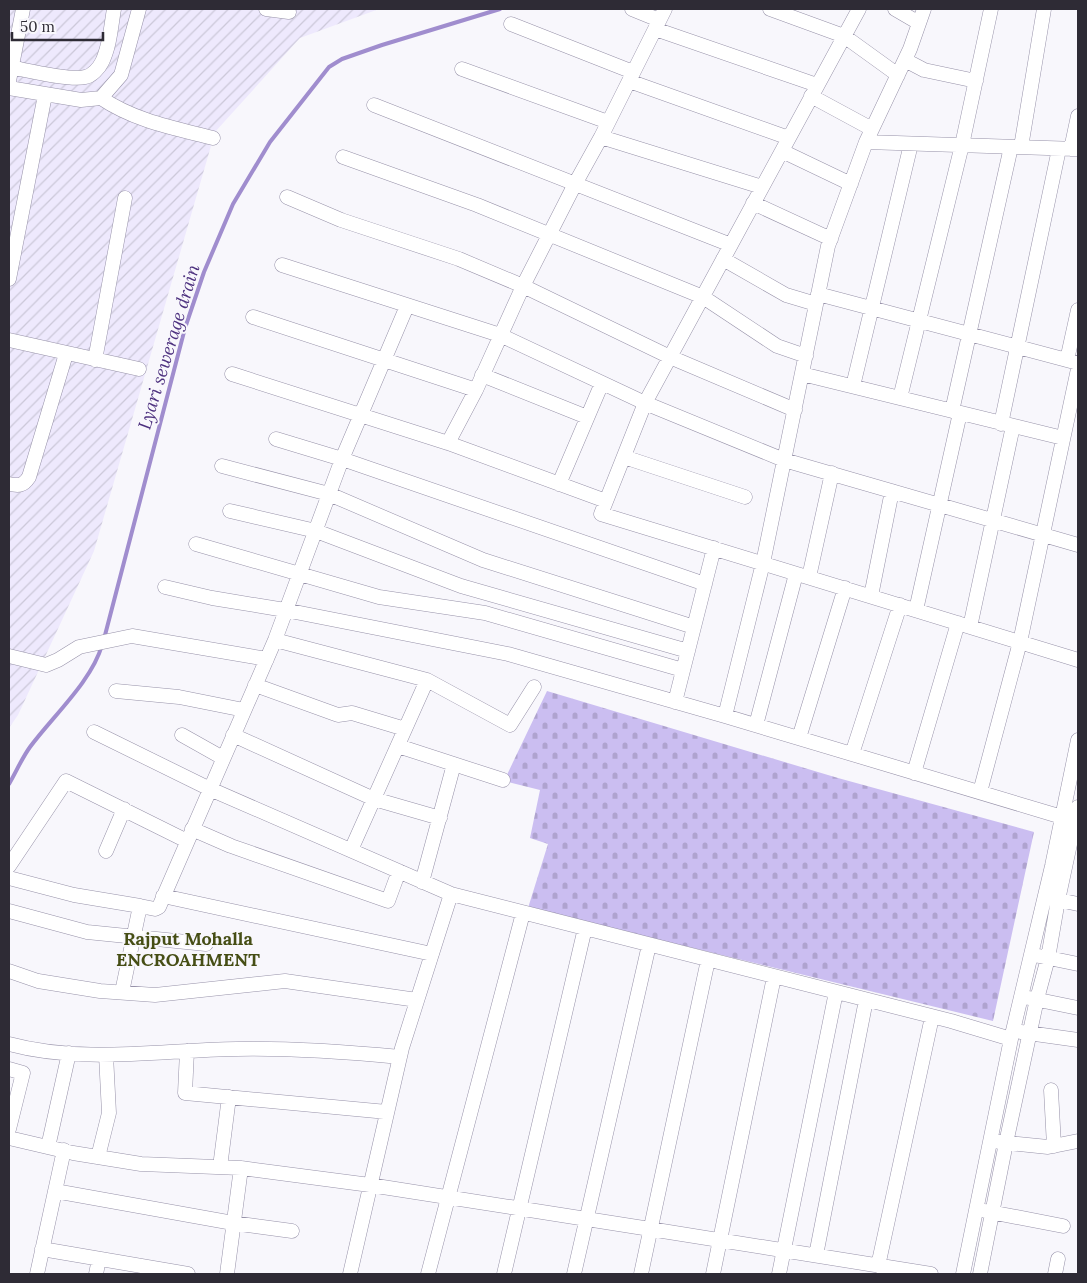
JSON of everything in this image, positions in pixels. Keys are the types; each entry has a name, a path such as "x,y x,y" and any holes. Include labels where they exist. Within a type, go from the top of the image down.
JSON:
{"street":[{"path":"23,9 9,72 76,79 88,77 101,62 106,50 114,9"},
{"path":"101,98 120,75 139,9"},
{"path":"266,9 289,12"},
{"path":"632,9 660,19 814,91 869,136 911,144 1069,149"},
{"path":"770,9 844,36 898,76"},
{"path":"859,9 645,404 601,514 1078,660"},
{"path":"896,9 919,23"},
{"path":"725,716 763,563 831,239 869,136 905,60 924,9"},
{"path":"900,398 962,145 991,9"},
{"path":"916,610 940,505 969,334 1016,147 1044,9"},
{"path":"448,443 476,390 523,286 660,19"},
{"path":"511,24 631,77 789,138"},
{"path":"905,60 924,70 976,81"},
{"path":"462,69 608,122"},
{"path":"9,88 81,100 101,98 130,115 155,124 213,138"},
{"path":"9,279 45,95"},
{"path":"374,105 731,245"},
{"path":"914,773 964,625 993,520 1017,347 1078,116"},
{"path":"601,137 762,187"},
{"path":"854,386 911,144"},
{"path":"782,150 851,184"},
{"path":"343,157 477,204 703,297 777,346 806,356"},
{"path":"287,197 341,220 459,259 523,286 670,357 795,410"},
{"path":"95,360 125,198"},
{"path":"753,204 831,239"},
{"path":"723,259 786,295 872,308 1072,362 1078,310"},
{"path":"282,264 500,335 645,404 784,460 1078,545"},
{"path":"9,878 74,895 157,908 275,640 342,459 408,306"},
{"path":"252,317 476,390"},
{"path":"9,340 66,354 139,368"},
{"path":"9,484 19,486 25,483 29,477 66,354"},
{"path":"980,792 1020,642 1078,369"},
{"path":"232,374 448,443 606,501"},
{"path":"802,374 1063,438"},
{"path":"482,375 587,417"},
{"path":"559,484 602,383"},
{"path":"276,439 342,459 705,584"},
{"path":"624,457 745,497"},
{"path":"222,466 329,494 483,560 694,627"},
{"path":"756,725 832,474"},
{"path":"870,596 892,491"},
{"path":"230,511 316,530 461,586 688,651"},
{"path":"196,544 379,597 485,613 683,670"},
{"path":"675,702 714,548"},
{"path":"166,587 212,598 285,610 508,654 756,725 1062,817"},
{"path":"799,738 845,588"},
{"path":"852,754 900,605"},
{"path":"9,656 46,665 79,647 132,636 267,659"},
{"path":"275,640 428,680 510,725 534,687"},
{"path":"351,850 428,680"},
{"path":"255,685 338,715 352,713 405,729"},
{"path":"116,691 179,697 244,710"},
{"path":"94,732 210,789 451,894 774,977 1012,1035 1030,1033 1078,1040"},
{"path":"182,735 223,758"},
{"path":"233,735 374,799 440,818"},
{"path":"1069,838 1062,817 1074,779 1078,740"},
{"path":"398,746 503,780"},
{"path":"422,882 454,764"},
{"path":"9,866 66,781 124,810 190,835 231,846 388,901 399,871"},
{"path":"964,1274 1012,1035 1031,954 1051,898 1078,807"},
{"path":"106,851 124,810"},
{"path":"350,1274 400,1057 451,894"},
{"path":"163,896 432,954"},
{"path":"1051,898 1078,904"},
{"path":"980,1274 1006,1143 1037,999 1048,958 1051,898"},
{"path":"122,992 140,906"},
{"path":"9,911 87,932 206,944"},
{"path":"428,1274 523,913"},
{"path":"504,1274 585,928"},
{"path":"574,1274 650,945"},
{"path":"1031,954 1078,964"},
{"path":"640,1274 708,960"},
{"path":"9,971 38,981 100,991 155,994 285,981 418,1000"},
{"path":"713,1274 774,977"},
{"path":"779,1274 836,992"},
{"path":"1021,996 1078,1008"},
{"path":"816,1255 866,1000"},
{"path":"870,1268 932,1016"},
{"path":"9,1044 32,1050 106,1055 236,1049 310,1049 400,1057"},
{"path":"187,1051 185,1093 387,1112"},
{"path":"48,1147 69,1053"},
{"path":"98,1157 109,1113 106,1055"},
{"path":"9,1069 23,1073 9,1128"},
{"path":"1051,1090 1054,1146"},
{"path":"220,1167 229,1097"},
{"path":"9,1138 98,1157 142,1164 241,1168 370,1185 816,1255 870,1268 931,1274"},
{"path":"991,1141 1048,1147 1078,1141"},
{"path":"37,1274 64,1150"},
{"path":"227,1274 241,1168"},
{"path":"55,1192 233,1223 292,1231"},
{"path":"976,1210 1063,1226"},
{"path":"42,1249 188,1274"},
{"path":"96,1274 99,1259"},
{"path":"1055,1274 1058,1259"}],"shaded area":[{"path":"9,9 379,9 300,38 215,132 94,551 18,715 9,728"}],"green space":[{"path":"547,691 838,778 1034,832 993,1021 528,908 548,844 530,838 540,790 504,781"}],"waterway":[{"name":"Lyari sewerage drain","path":"104,639 185,328 204,272 233,204 270,142 329,67 342,59 500,9"},
{"name":"Lyari sewerage drain","path":"9,784 30,747 90,672 102,645"}],"district":[{"name":"Rajput Mohalla ENCROAHMENT","path":"188,950"}]}
